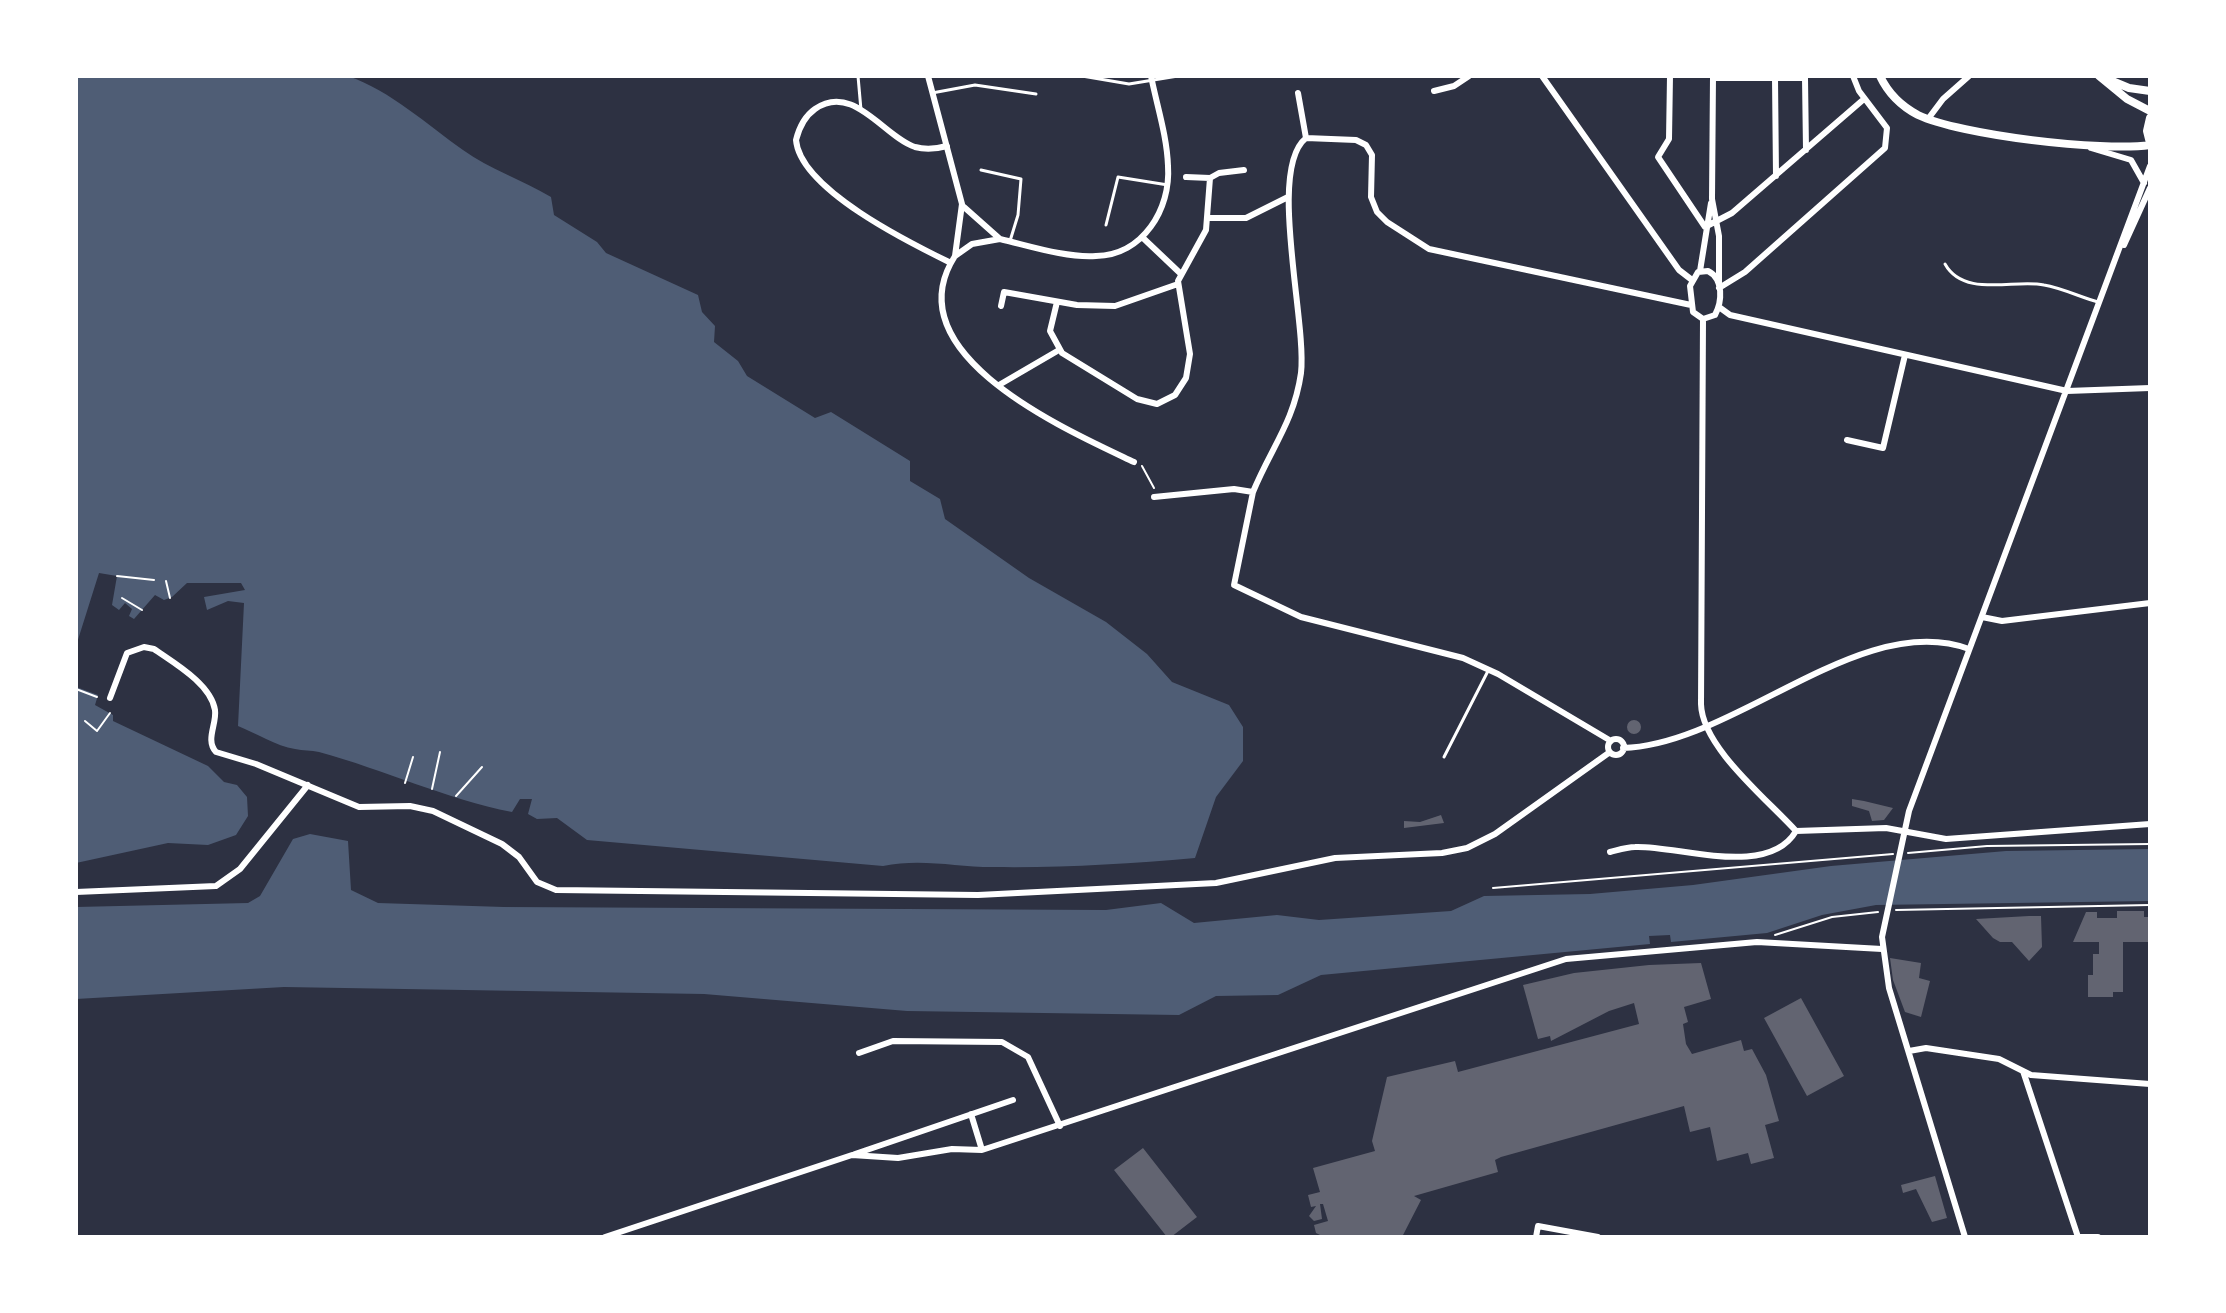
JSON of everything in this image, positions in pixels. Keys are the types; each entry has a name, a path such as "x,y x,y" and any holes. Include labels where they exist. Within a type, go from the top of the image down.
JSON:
{"main road":[{"path":"1880,76 1899,102 1928,119 1960,128 2080,145 2150,144 2147,129 2150,118"},
{"path":"2100,76 2129,88 2150,91"},
{"path":"2100,76 2127,99 2150,111"}],"street":[{"path":"928,76 962,204 955,256 942,295 946,323 964,355 999,385 1077,433 1134,462"},
{"path":"1434,91 1454,86 1469,76"},
{"path":"1542,76 1679,270 1692,280"},
{"path":"1670,76 1669,139 1658,157 1705,227"},
{"path":"1719,285 1745,272 1885,148 1889,137 1887,128 1864,99 1853,76"},
{"path":"1928,119 1943,99 1969,76"},
{"path":"1712,199 1700,271 1692,280 1691,305 1694,314 1703,319 1713,317 1719,307 1717,221 1712,199 1713,77 1805,78 1806,150"},
{"path":"955,256 972,244 1000,239 1096,257 1121,251 1142,237 1159,216 1168,185 1168,159 1152,78"},
{"path":"1775,78 1776,176"},
{"path":"1298,93 1306,138"},
{"path":"1705,227 1732,213 1864,99"},
{"path":"947,146 927,149 912,146 861,110 837,102 816,108 798,131 799,156 856,210 889,232 951,263"},
{"path":"1306,138 1356,140 1366,145 1372,155 1371,197 1377,212 1429,249 1691,305"},
{"path":"1306,138 1298,147 1288,184 1301,317 1302,366 1291,419 1253,492 1234,585 1301,617 1444,652 1489,669 1611,741 1619,740 1623,748"},
{"path":"2080,145 2131,160 2147,185"},
{"path":"1965,1237 1889,988 1882,949 1883,931 1903,830 2122,248 2133,232 2150,166"},
{"path":"1186,177 1210,178 1223,172 1244,170"},
{"path":"1057,302 1049,327 1059,350 1141,402 1167,401 1182,386 1190,360 1190,341 1178,284 1202,239 1208,218 1210,178"},
{"path":"1208,218 1246,218 1288,197"},
{"path":"962,204 977,222 1000,239"},
{"path":"1142,237 1181,274"},
{"path":"1700,271 1714,273 1719,285"},
{"path":"1001,306 1004,292 1057,302 1121,305 1178,284"},
{"path":"1719,307 1730,315 2067,391 2150,388"},
{"path":"1703,319 1701,704 1705,728 1715,743 1796,831"},
{"path":"999,385 1059,350"},
{"path":"1847,440 1883,448 1905,355"},
{"path":"1154,497 1234,489 1253,492"},
{"path":"1982,617 1998,621 2150,603"},
{"path":"1610,752 1618,754 1623,748 1705,728 1868,651 1906,644 1955,645 1969,649"},
{"path":"110,698 127,653 144,647 154,649 211,697 216,713 211,744 213,750 359,807 410,806 433,811 502,844 519,857 537,882 556,890 978,895 1216,883 1335,858 1442,853 1467,848 1495,834 1610,752 1611,741"},
{"path":"76,892 216,886 240,869 308,785"},
{"path":"1610,852 1638,847 1699,855 1753,855 1787,840 1796,831 1903,830 1946,839 2150,824"},
{"path":"852,1155 898,1158 952,1149 982,1150 1559,961 1764,943 1882,949"},
{"path":"859,1053 888,1042 998,1041 1025,1053 1060,1126"},
{"path":"1909,1051 1926,1048 1999,1059 2033,1075 2150,1084"},
{"path":"2023,1071 2078,1237 2098,1237"},
{"path":"605,1237 1013,1100"},
{"path":"971,1114 982,1150"},
{"path":"1536,1237 1538,1226 1598,1237"}],"lane":[{"path":"858,76 861,110"},
{"path":"1082,76 1125,84 1178,76"},
{"path":"932,93 975,85 1036,94"},
{"path":"981,170 1021,179 1018,215 1010,241"},
{"path":"1106,225 1118,177 1168,185"},
{"path":"1945,264 1960,278 1988,285 2044,285 2101,304"},
{"path":"1444,757 1489,669"}],"path":[{"path":"1134,462 1145,468 1154,482 1154,497"},
{"path":"117,576 154,580"},
{"path":"166,581 170,598"},
{"path":"122,598 142,610"},
{"path":"76,689 97,697"},
{"path":"85,721 97,731 110,713"},
{"path":"432,789 440,752"},
{"path":"405,783 413,757"},
{"path":"456,796 482,767"},
{"path":"1493,888 1987,846 2150,844"},
{"path":"1764,943 1777,934 1832,917 1903,910 2150,905"}],"water":[{"path":"76,76 348,76 394,99 473,157 551,197 554,215 597,242 606,253 698,295 702,312 715,326 714,342 738,361 747,376 815,418 831,412 910,461 910,481 940,499 945,519 1029,578 1106,622 1147,654 1172,682 1229,705 1243,727 1243,761 1216,797 1195,858 1043,867 924,863 883,866 587,840 557,818 537,819 528,814 532,799 520,799 512,812 487,806 344,759 281,745 238,726 244,603 228,601 207,610 204,597 245,590 241,583 187,583 164,600 155,595 134,619 129,616 132,609 125,603 119,610 112,605 117,576 99,573 76,646"},
{"path":"76,687 98,695 95,705 113,715 113,721 208,766 224,782 237,785 247,797 248,816 236,835 208,845 168,843 76,863"},
{"path":"310,834 348,841 351,890 378,903 504,907 1106,910 1161,903 1194,923 1277,915 1319,920 1451,911 1484,896 1590,894 1693,885 1831,866 2006,851 2150,849 2150,901 1876,905 1822,915 1767,933 1671,942 1670,935 1649,936 1650,944 1321,975 1278,995 1216,996 1179,1015 907,1011 704,994 284,987 76,999 76,907 248,903 260,896 293,839"}],"building":[{"path":"1634,720 1641,727 1634,734 1627,727"},
{"path":"1852,799 1893,808 1884,820 1872,821 1869,811 1852,806"},
{"path":"1441,815 1444,823 1404,828 1404,821 1420,822"},
{"path":"2117,911 2144,911 2144,917 2150,917 2150,942 2123,942 2123,992 2113,992 2113,997 2088,997 2088,975 2093,975 2093,954 2099,954 2099,942 2073,942 2086,912 2097,912 2097,918 2117,918"},
{"path":"2041,916 2042,947 2029,961 2012,942 2000,942 1993,938 1976,919"},
{"path":"1890,958 1921,963 1919,978 1930,981 1921,1017 1905,1012 1893,980"},
{"path":"1701,963 1711,999 1684,1007 1688,1022 1683,1024 1686,1044 1692,1054 1741,1040 1744,1051 1752,1049 1766,1075 1779,1121 1765,1125 1774,1158 1751,1164 1748,1153 1717,1161 1710,1127 1690,1132 1684,1106 1501,1157 1495,1160 1498,1172 1414,1196 1421,1200 1402,1237 1324,1237 1316,1233 1314,1225 1328,1221 1323,1204 1320,1204 1322,1219 1314,1221 1309,1216 1316,1206 1311,1207 1308,1195 1320,1192 1313,1168 1375,1151 1372,1141 1387,1077 1455,1061 1458,1072 1639,1024 1634,1003 1609,1011 1551,1041 1550,1036 1538,1039 1523,985 1574,973"},
{"path":"1801,998 1844,1076 1807,1096 1764,1018"},
{"path":"1143,1148 1197,1217 1171,1237 1167,1237 1114,1170"},
{"path":"1935,1176 1947,1218 1932,1222 1916,1189 1903,1193 1901,1185"}]}
